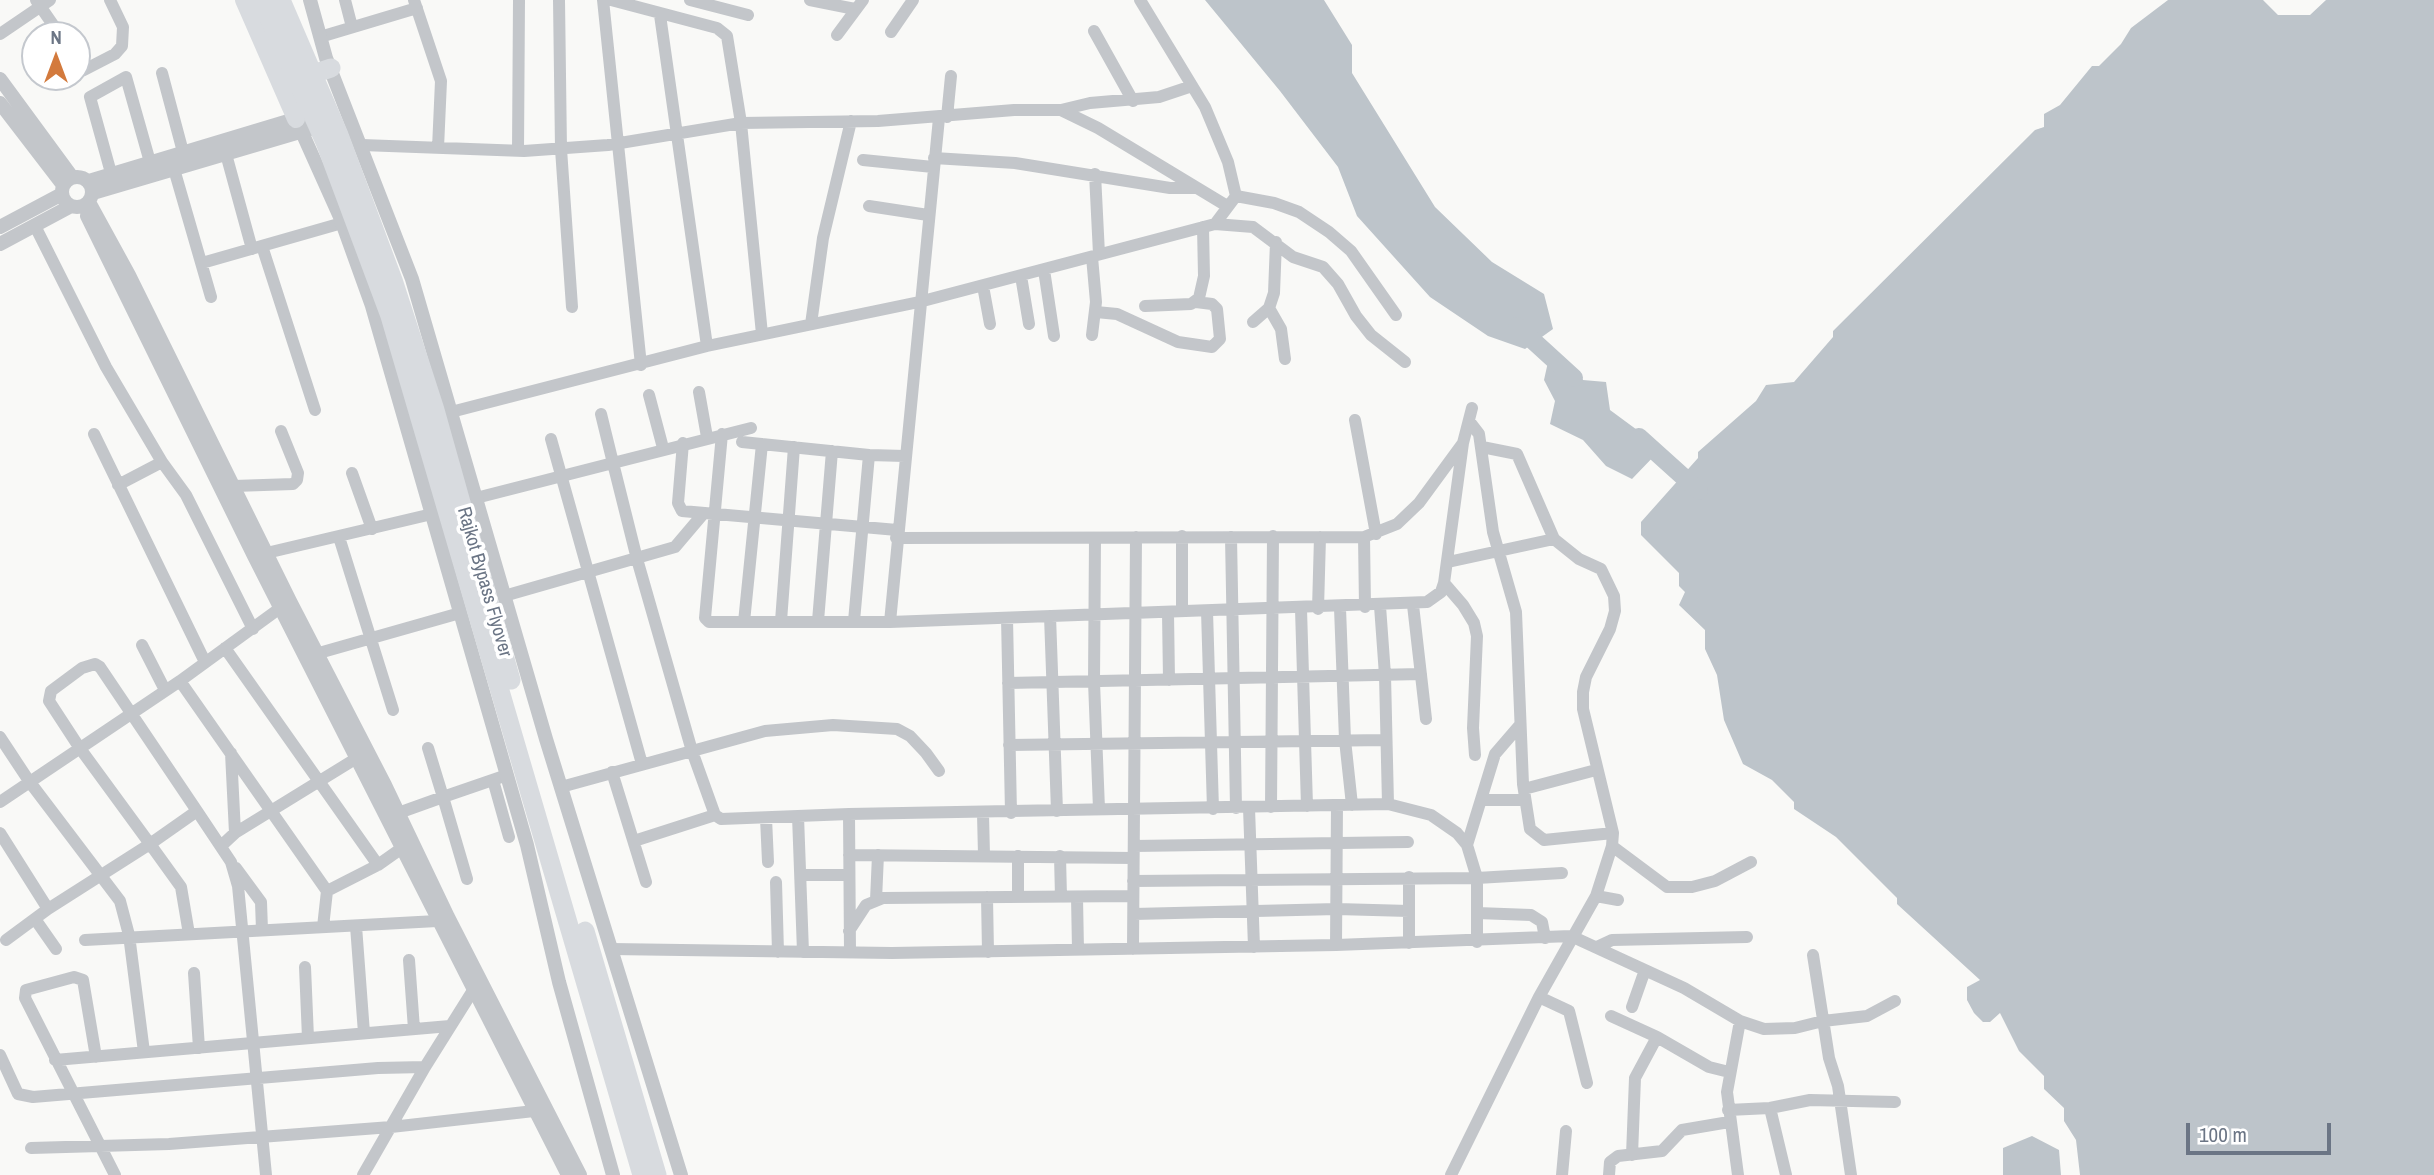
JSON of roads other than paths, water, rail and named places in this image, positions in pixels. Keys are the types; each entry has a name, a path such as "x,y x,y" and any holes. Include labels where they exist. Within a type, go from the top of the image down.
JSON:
{"highway":[{"name":"Rajkot Bypass Flyover","path":"261,0 313,73 307,122 390,316 575,920 657,1175"},
{"name":"Rajkot Bypass Flyover","path":"281,0 362,192 435,410 642,1175"}],"main road":[{"path":"244,0 307,122"}],"street":[{"path":"91,66 115,54 122,46 123,27 110,0"},
{"path":"310,0 320,37 313,73 362,145 411,279 561,787 681,1175"},
{"path":"345,0 352,27"},
{"path":"518,150 519,0"},
{"path":"559,0 561,149 572,307"},
{"path":"603,0 641,365"},
{"path":"611,0 723,31 741,123 762,334"},
{"path":"690,0 748,15"},
{"path":"810,0 859,5"},
{"path":"891,32 913,0"},
{"path":"1140,0 1192,86 1228,162 1231,201 1209,225 1204,276 1196,302"},
{"path":"0,34 42,2 52,21"},
{"path":"320,37 416,4 441,81 438,148"},
{"path":"837,35 859,5"},
{"path":"660,15 707,346"},
{"path":"1094,31 1133,101"},
{"path":"162,73 183,152"},
{"path":"890,622 928,215 934,162 951,76"},
{"path":"111,173 90,97 126,77 150,162"},
{"path":"0,79 78,193 234,486 261,554"},
{"path":"362,145 561,149 616,144 741,123 943,118 1014,110 1061,110 1090,103 1159,97 1192,86"},
{"path":"0,103 78,193 363,754 442,919"},
{"path":"1061,110 1098,128 1197,188 1231,201 1274,203 1299,212 1351,251 1396,315"},
{"path":"811,324 823,238 851,121"},
{"path":"0,244 35,226 78,193 111,173 183,152 307,122"},
{"path":"0,227 78,193 226,154 307,122"},
{"path":"307,122 372,306 460,612 500,778 509,837"},
{"path":"226,154 315,410"},
{"path":"863,160 1015,163 1170,188 1197,188"},
{"path":"174,169 211,297"},
{"path":"1092,335 1096,312 1095,174"},
{"path":"869,206 928,215"},
{"path":"202,263 342,223"},
{"path":"451,412 707,346 919,302 1209,225 1253,226 1293,257 1312,262 1332,275 1371,335 1405,362"},
{"path":"35,226 106,368 162,463 186,495 253,629"},
{"path":"1253,322 1269,308 1275,281 1276,242"},
{"path":"1044,270 1054,335"},
{"path":"1021,276 1029,324"},
{"path":"983,286 990,324"},
{"path":"1096,312 1124,317 1178,342 1212,347 1218,345 1217,309 1212,304 1196,302 1145,306"},
{"path":"1269,308 1282,329 1285,359"},
{"path":"699,392 707,437"},
{"path":"649,395 663,448"},
{"path":"601,414 637,559 692,751 715,815"},
{"path":"722,434 709,515 705,618 709,622 890,622 1413,605 1435,598 1444,583 1463,443 1471,415 1482,447 1493,532 1516,612 1520,725 1530,829 1544,840 1612,840 1667,887 1692,887 1715,881 1751,862"},
{"path":"1355,420 1370,536 1365,607"},
{"path":"476,498 663,448 751,428"},
{"path":"234,486 293,484 297,480 298,473 281,431"},
{"path":"94,434 205,662"},
{"path":"551,439 642,764"},
{"path":"742,442 905,456"},
{"path":"683,443 679,508 709,515 863,527 897,534 1095,538 1370,536 1397,524 1419,503 1463,443"},
{"path":"744,622 762,444"},
{"path":"781,621 794,447"},
{"path":"1451,1175 1539,997 1571,936 1596,896 1612,840 1583,709 1583,692 1586,677 1610,629 1615,611 1614,596 1601,569 1579,559 1554,539 1534,499 1521,459 1509,451 1482,447"},
{"path":"818,621 832,451"},
{"path":"854,621 869,455"},
{"path":"118,485 162,463"},
{"path":"352,473 372,529"},
{"path":"261,554 432,514"},
{"path":"504,596 675,547 709,515"},
{"path":"1182,536 1182,611"},
{"path":"1271,807 1273,536"},
{"path":"339,537 393,710"},
{"path":"1133,949 1136,537"},
{"path":"1231,537 1234,740 1242,808 1252,844 1254,947"},
{"path":"1318,609 1320,537"},
{"path":"1095,538 1094,682 1099,809"},
{"path":"1448,562 1554,539"},
{"path":"1444,583 1463,605 1474,623 1477,636 1475,755"},
{"path":"0,802 129,712 180,681 286,604"},
{"path":"286,604 319,653 363,754"},
{"path":"1413,605 1426,719"},
{"path":"1380,606 1385,676 1388,804"},
{"path":"1340,608 1345,740 1352,805"},
{"path":"1301,609 1307,806"},
{"path":"1207,611 1213,809"},
{"path":"319,653 460,612"},
{"path":"1168,612 1169,680"},
{"path":"1050,616 1057,811"},
{"path":"1007,618 1011,813"},
{"path":"142,645 165,690"},
{"path":"225,648 378,865"},
{"path":"189,934 183,893 79,747 48,695 82,668 95,664 100,667 231,862 261,902 262,930"},
{"path":"1008,683 1344,678 1421,674"},
{"path":"180,681 327,891 323,928"},
{"path":"561,787 776,729 833,724 878,726 910,736 939,771"},
{"path":"1467,845 1495,754 1520,725"},
{"path":"0,737 29,781 120,901 129,935 144,1052"},
{"path":"1009,745 1136,741 1386,740"},
{"path":"428,748 467,879"},
{"path":"231,753 235,833"},
{"path":"221,846 235,833 363,754"},
{"path":"1483,800 1525,795 1596,770"},
{"path":"612,772 646,882"},
{"path":"393,815 500,778"},
{"path":"500,778 527,845 559,982 612,1175"},
{"path":"634,841 715,815 730,821 849,814 983,814 1099,809 1388,804 1431,815 1457,833 1467,845 1477,878 1477,942"},
{"path":"1336,945 1337,805"},
{"path":"6,940 48,909 197,811"},
{"path":"849,814 850,952"},
{"path":"983,814 984,855"},
{"path":"393,815 402,848 477,985 575,1175"},
{"path":"799,816 803,952"},
{"path":"766,818 768,862"},
{"path":"0,833 48,909"},
{"path":"849,855 1060,856 1252,844 1408,842"},
{"path":"327,891 378,865 402,848"},
{"path":"876,900 878,855"},
{"path":"1018,856 1018,897"},
{"path":"1060,856 1061,897"},
{"path":"231,862 238,886 251,1043 258,1079 266,1175"},
{"path":"1133,881 1338,877 1477,878 1562,873"},
{"path":"801,875 848,875"},
{"path":"1409,877 1409,943"},
{"path":"776,882 778,951"},
{"path":"849,930 858,913 876,900 1133,896"},
{"path":"1596,896 1618,900"},
{"path":"987,897 988,952"},
{"path":"1077,897 1078,950"},
{"path":"1134,914 1337,909 1409,911"},
{"path":"1477,913 1531,915 1542,922 1545,938"},
{"path":"35,919 56,949"},
{"path":"85,940 129,935 323,928 442,919"},
{"path":"356,926 364,1033"},
{"path":"611,949 988,952 1477,942 1571,936 1645,970 1740,1021 1777,1030 1867,1016 1895,1002"},
{"path":"1597,947 1619,939 1747,937"},
{"path":"1813,955 1851,1175"},
{"path":"408,960 414,1029"},
{"path":"305,967 308,1038"},
{"path":"1632,1007 1645,970"},
{"path":"194,973 199,1048"},
{"path":"96,1057 83,980 74,977 31,988 24,994 115,1175"},
{"path":"363,1175 425,1067 477,985"},
{"path":"1539,997 1566,1009 1572,1016 1587,1083"},
{"path":"1611,1016 1657,1037 1700,1062 1729,1072"},
{"path":"1738,1175 1729,1116 1729,1072 1740,1021"},
{"path":"55,1060 450,1026"},
{"path":"1632,1155 1635,1078 1657,1037"},
{"path":"0,1055 18,1094 33,1097 378,1068 425,1067"},
{"path":"1609,1175 1612,1158 1662,1151 1682,1130 1729,1116 1810,1100 1895,1102"},
{"path":"1770,1108 1787,1175"},
{"path":"31,1147 391,1128 541,1111"},
{"path":"1562,1175 1566,1131"}],"waterway":[{"path":"1517,326 1574,378"},
{"path":"1639,437 1699,491"}]}
